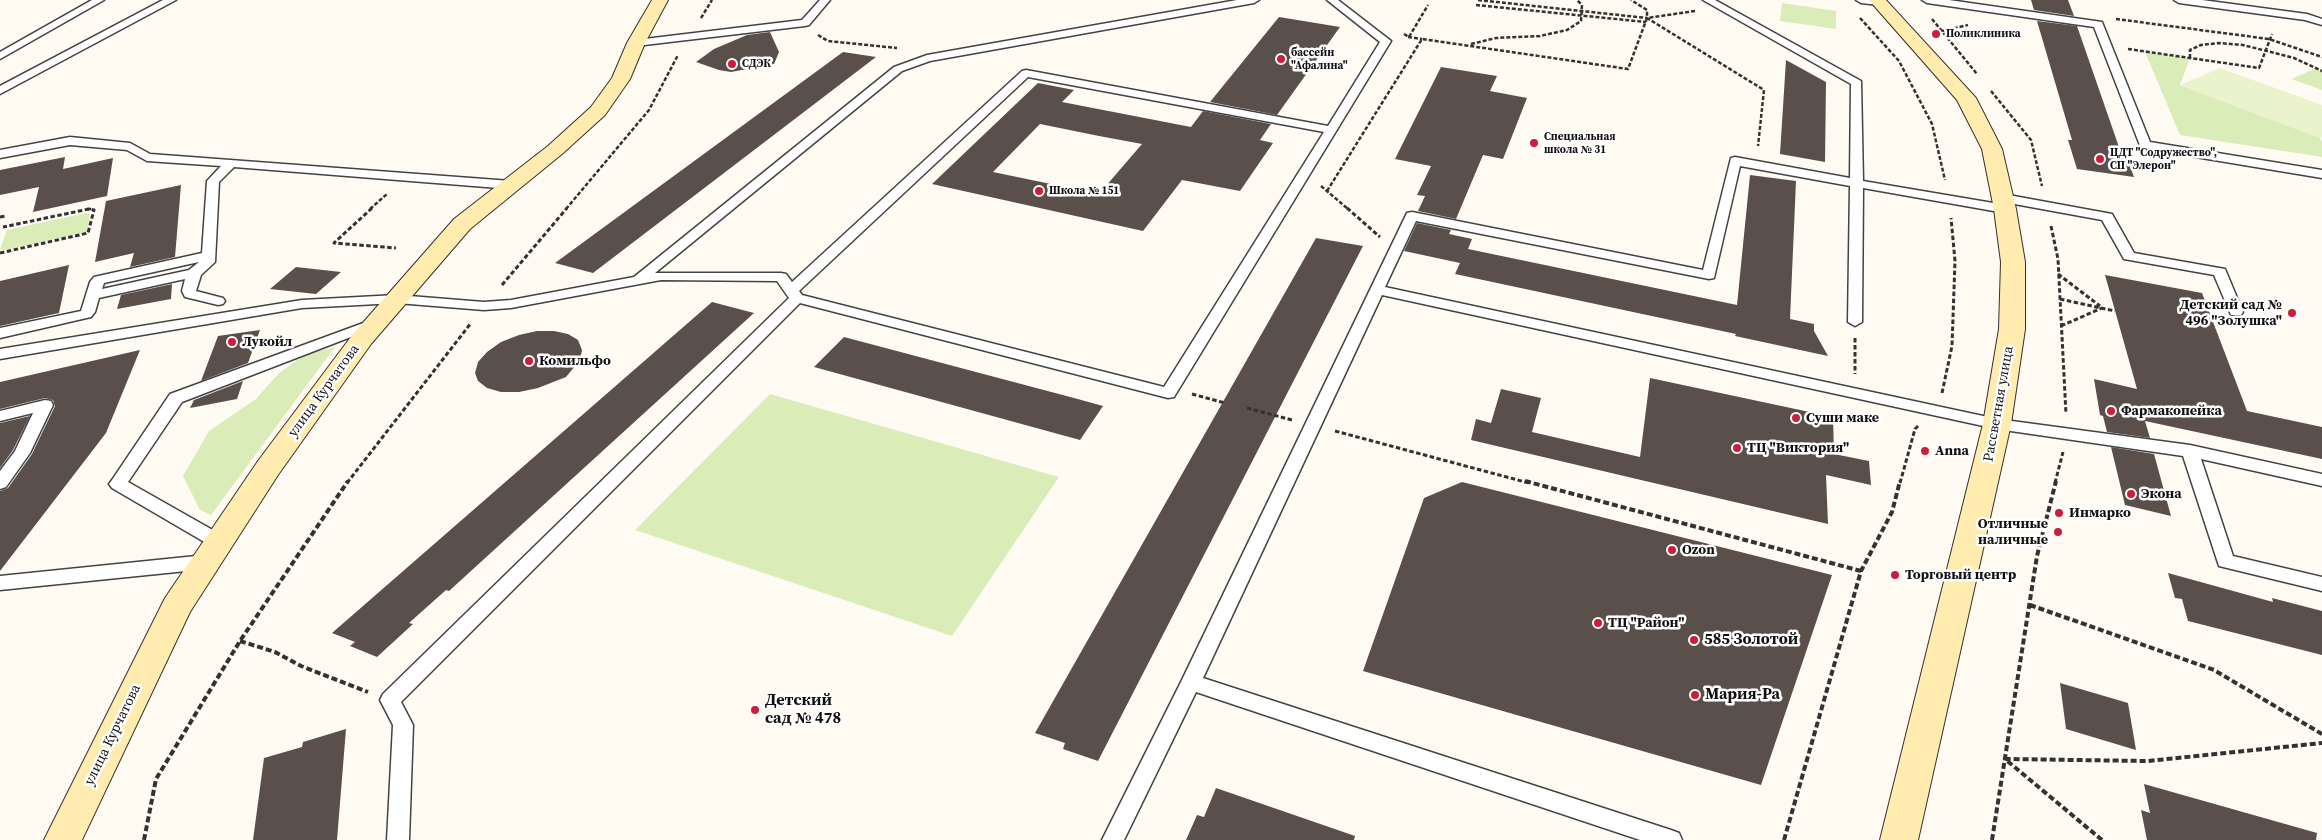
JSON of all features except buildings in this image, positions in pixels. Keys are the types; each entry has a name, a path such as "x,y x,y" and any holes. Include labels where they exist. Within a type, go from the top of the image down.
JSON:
{"street":[{"name":"улица Курчатова","path":"63,840 176,607 268,468 362,339 462,224 555,150 598,111 621,79 636,43 660,0"},
{"name":"Рассветная улица","path":"1872,1 1966,98 1992,149 2004,203 2013,262 2012,329 1997,424 1899,840"}],"lane":[{"path":"0,56 99,0"},
{"path":"0,91 171,0"},
{"path":"636,43 804,22 825,0"},
{"path":"638,280 898,69 927,58 1254,0"},
{"path":"0,354 302,304 397,299 484,306 511,304 661,276 781,277 794,294 1168,394 1386,41 1332,0"},
{"path":"1708,0 1857,83 1855,322"},
{"path":"1928,0 2098,24 2144,145 2322,174"},
{"path":"2179,0 2307,16 2322,22"},
{"path":"398,840 403,725 390,700 794,294 1026,73 1331,130"},
{"path":"0,154 70,141 130,147 147,157 511,185"},
{"path":"1113,840 1314,426 1412,216 1709,275 1735,161 1856,183 2107,216 2129,256 2220,272 2236,312"},
{"path":"93,295 194,273 208,262 213,181 231,163"},
{"path":"0,333 86,314 97,282 104,278 208,256"},
{"path":"194,273 189,293 218,301"},
{"path":"1377,290 1997,424 2190,451 2322,480"},
{"path":"213,552 118,484 176,398 377,322"},
{"path":"0,416 45,405 22,453 0,483"},
{"path":"2190,451 2225,561 2322,584"},
{"path":"0,583 213,552"},
{"path":"1191,682 1671,840"}],"path":[{"path":"144,840 156,779 240,641 351,477 484,306 551,229 649,110 712,0"},
{"path":"1478,0 1647,20 1764,90 1756,166"},
{"path":"1468,45 1496,38 1540,36 1567,30 1581,20 1582,17 1582,5 1577,0"},
{"path":"1327,191 1422,39 1628,69 1647,20 1647,10 1630,0"},
{"path":"1401,32 1409,37 1428,5"},
{"path":"1476,5 1582,17 1647,20 1720,8"},
{"path":"2112,18 2269,39 2322,57"},
{"path":"804,22 828,41 906,50 927,58"},
{"path":"2107,46 2259,68 2272,34"},
{"path":"2190,58 2190,50 2201,45 2219,43 2266,49 2294,58 2322,71"},
{"path":"1305,172 1396,250"},
{"path":"388,194 334,243 396,248"},
{"path":"0,253 88,233 90,232 94,210 3,227"},
{"path":"0,217 6,216"},
{"path":"2058,274 2103,308"},
{"path":"2060,299 2115,311"},
{"path":"2061,326 2103,308"},
{"path":"1855,322 1856,394"},
{"path":"1171,389 1225,403"},
{"path":"1247,408 1861,571"},
{"path":"2030,605 2214,670 2322,734"},
{"path":"240,641 275,652 301,666 390,700"},
{"path":"2102,840 2005,759 2148,761 2322,743"}],"green space":[{"path":"1782,3 1836,11 1836,29 1780,21"},
{"path":"2145,52 2190,58 2180,85 2320,138 2322,142 2322,157 2180,135"},
{"path":"2220,68 2322,105 2322,137 2320,138 2180,85"},
{"path":"2315,69 2322,71 2322,90 2291,79"},
{"path":"86,213 90,214 87,232 5,250 0,249 7,230"},
{"path":"335,347 211,515 200,510 183,476 209,431 256,399 278,374 304,355"},
{"path":"770,394 1059,477 952,636 635,530"}],"place":[{"name":"Поликлиника","path":"1936,34"},
{"name":"бассейн \"Афалина\"","path":"1281,59"},
{"name":"СДЭК","path":"732,64"},
{"name":"Специальная школа № 31","path":"1534,143"},
{"name":"ЦДТ \"Содружество\", СП \"Элерон\"","path":"2100,159"},
{"name":"Школа № 151","path":"1039,191"},
{"name":"Детский сад № 496 \"Золушка\"","path":"2292,313"},
{"name":"Лукойл","path":"232,342"},
{"name":"Комильфо","path":"529,361"},
{"name":"Фармакопейка","path":"2111,411"},
{"name":"Суши маке","path":"1796,418"},
{"name":"ТЦ \"Виктория\"","path":"1737,448"},
{"name":"Anna","path":"1925,451"},
{"name":"Экона","path":"2131,494"},
{"name":"Инмарко","path":"2059,513"},
{"name":"Отличные наличные","path":"2058,532"},
{"name":"Ozon","path":"1672,550"},
{"name":"Торговый центр","path":"1895,575"},
{"name":"ТЦ \"Район\"","path":"1598,623"},
{"name":"585 Золотой","path":"1694,640"},
{"name":"Мария-Ра","path":"1695,695"},
{"name":"Детский сад № 478","path":"755,710"}]}
